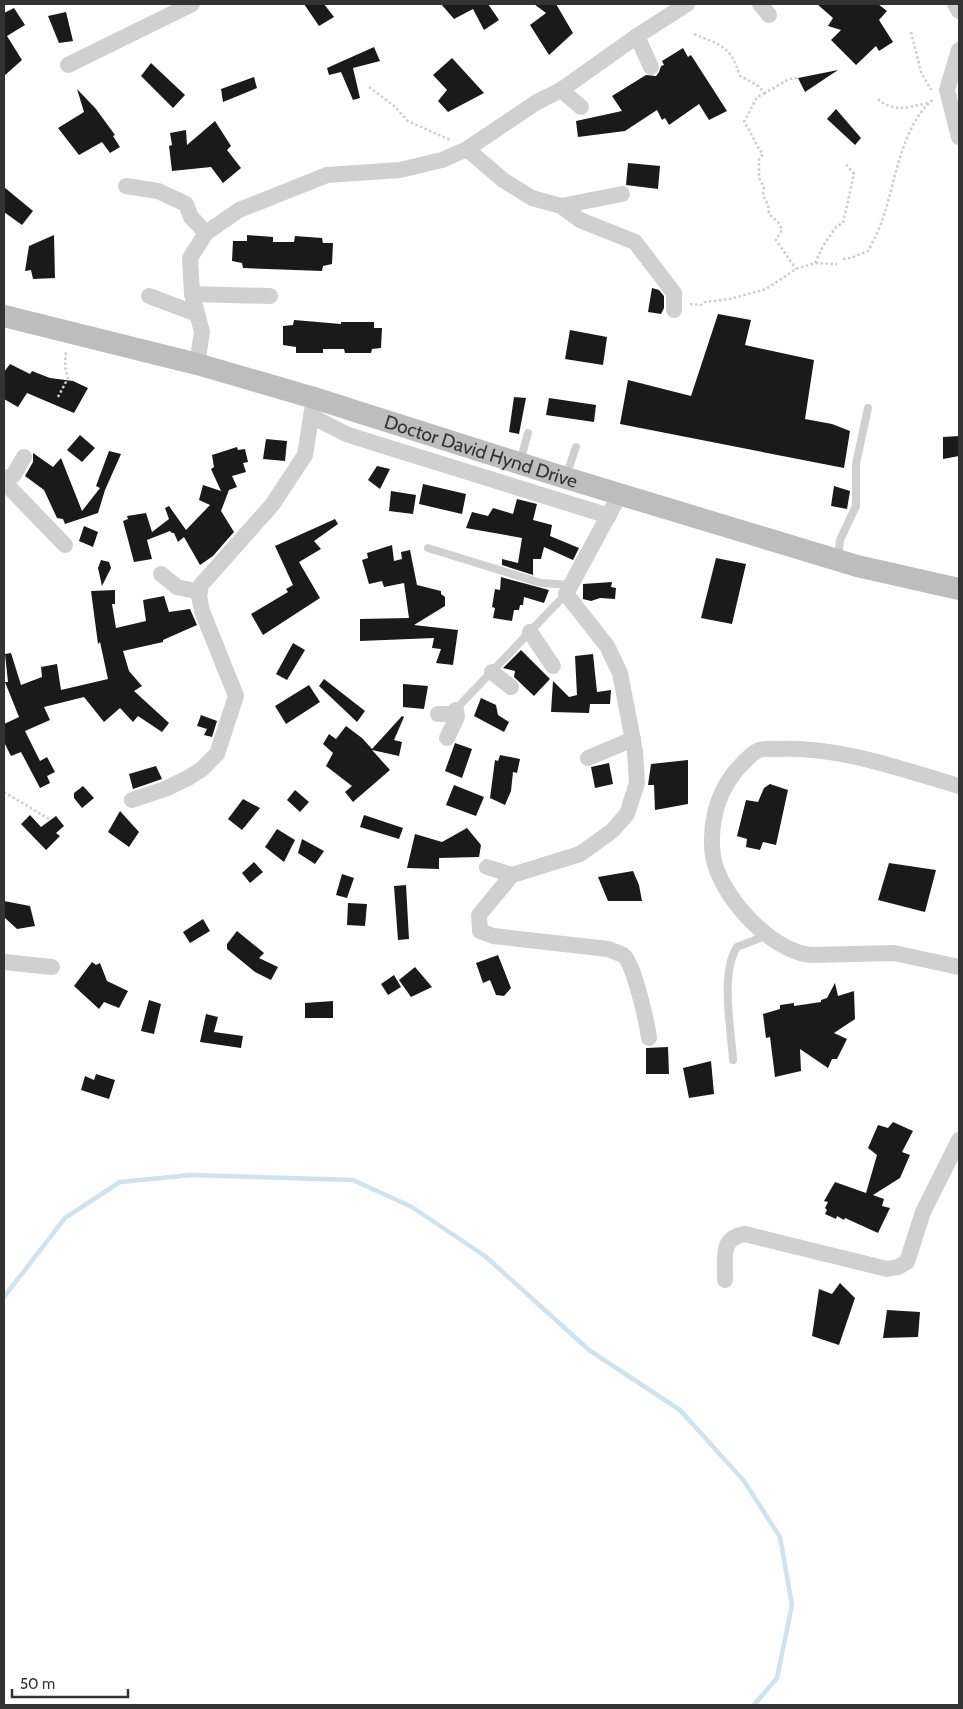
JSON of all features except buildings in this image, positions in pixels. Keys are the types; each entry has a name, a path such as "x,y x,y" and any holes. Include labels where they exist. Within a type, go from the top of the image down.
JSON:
{"main road":[{"name":"Doctor David Hynd Drive","path":"4,316 197,364 313,407 520,463 838,561 959,589"}],"street":[{"path":"68,65 192,4"},
{"path":"197,364 202,332 192,294 190,258 206,232 239,210 327,175 400,170 442,160 466,149 537,102 561,90 636,36 664,10 688,4"},
{"path":"955,4 959,11"},
{"path":"636,36 652,67"},
{"path":"959,50 947,90 959,137"},
{"path":"561,90 581,107"},
{"path":"466,149 503,180 532,198 561,206 580,220 635,242 674,293 674,306"},
{"path":"126,186 158,191 186,204 191,217 206,232"},
{"path":"561,206 622,194"},
{"path":"192,294 270,296"},
{"path":"150,296 197,314"},
{"path":"132,800 165,789 202,769 217,754 236,696 202,611 201,585 249,527 272,505 305,455 313,407 359,438 453,470 609,516"},
{"path":"4,478 13,476 24,457"},
{"path":"4,482 65,545"},
{"path":"620,494 569,590 607,646 620,673 632,738 637,783 627,814 612,832 580,854 512,875 479,915 480,931 492,936 608,949 624,956 631,968 646,1013 649,1038"},
{"path":"161,574 177,587 200,592"},
{"path":"530,632 552,666"},
{"path":"492,672 511,688"},
{"path":"448,738 457,717 455,713"},
{"path":"588,758 632,738"},
{"path":"959,786 855,756 798,748 759,749 740,766 725,784 714,814 712,836 713,856 717,871 732,896 757,928 800,954 894,953 959,967"},
{"path":"487,867 512,875"},
{"path":"4,962 52,967"},
{"path":"725,1280 728,1243 734,1236 745,1234 887,1269 898,1267 907,1262 923,1212 959,1140"}],"lane":[{"path":"838,561 840,540 856,506 856,464 868,408"},
{"path":"520,463 528,433"},
{"path":"566,478 576,447"},
{"path":"428,548 569,590 455,713"},
{"path":"733,1060 728,983 730,962 737,947 768,935"}],"path":[{"path":"878,98 893,108 910,107 930,102 936,98 921,72 911,32"},
{"path":"694,34 725,47 734,57 740,76 757,84 765,93"},
{"path":"796,269 776,240 782,230 779,223 769,214 762,195 764,187 759,178 759,159 763,154 744,122 757,98 789,79 798,78"},
{"path":"369,87 394,106 408,121 466,149"},
{"path":"843,259 852,258 868,251 885,211 908,139 916,121 930,102"},
{"path":"816,263 823,246 836,228 843,222 849,204 854,174 845,163"},
{"path":"674,306 701,305 705,302 730,299 766,289 796,269 816,263 837,264"},
{"path":"58,397 68,378 65,367 65,351 77,334"},
{"path":"4,792 49,819"}],"waterway":[{"path":"4,1297 65,1218 120,1182 191,1175 353,1180 412,1207 485,1256 589,1350 680,1410 744,1481 780,1537 792,1605 777,1678 754,1705"}]}
